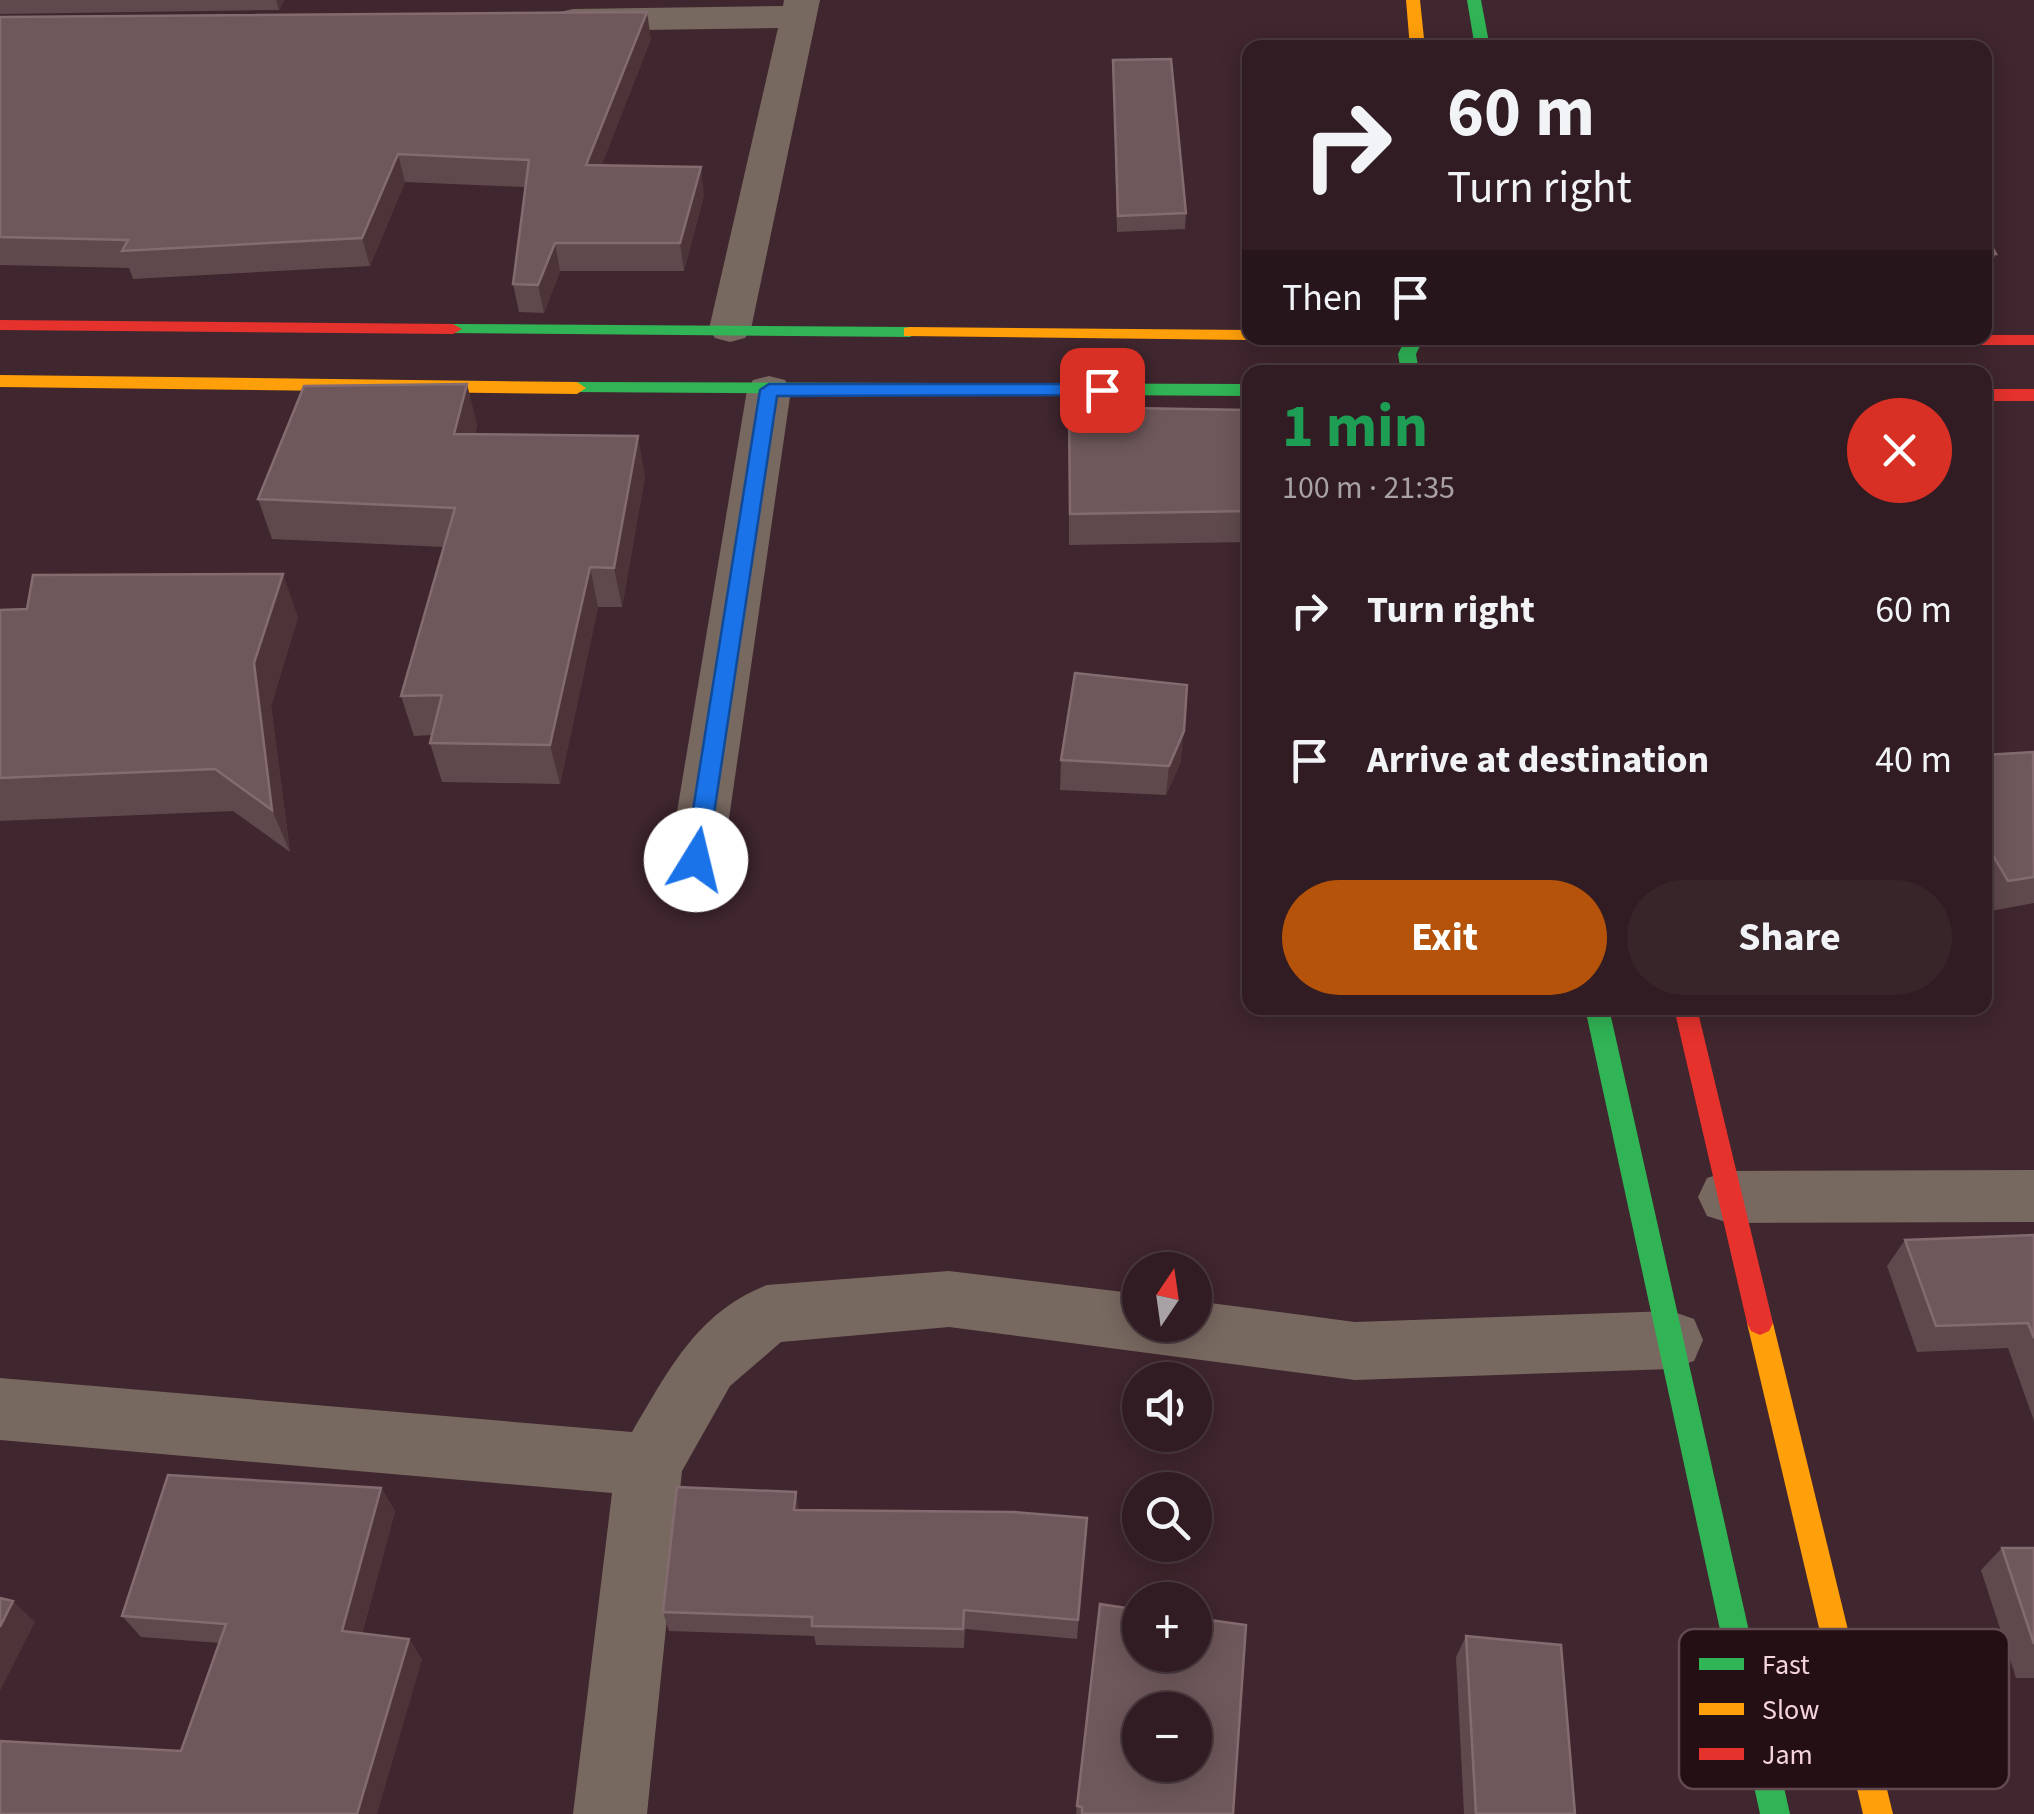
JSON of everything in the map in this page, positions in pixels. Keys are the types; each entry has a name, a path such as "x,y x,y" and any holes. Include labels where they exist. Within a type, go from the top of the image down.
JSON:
{"street":[{"path":"1412,0 1417,40"},
{"path":"1474,0 1481,40"},
{"path":"542,20 799,9 730,329"},
{"path":"0,325 1242,335"},
{"path":"1992,340 2034,340"},
{"path":"0,381 769,390 1242,390"},
{"path":"696,860 769,390"},
{"path":"1992,395 2034,395"},
{"path":"1600,1015 1734,1629"},
{"path":"1686,1015 1833,1629"},
{"path":"1729,1197 2034,1196"},
{"path":"610,1814 649,1466 708,1365 768,1314 949,1299 1122,1321"},
{"path":"1212,1333 1356,1351 1671,1340"},
{"path":"0,1409 649,1466"},
{"path":"1769,1789 1774,1814"},
{"path":"1872,1789 1878,1814"}],"building":[{"path":"647,12 586,165 701,167 680,243 555,243 538,285 513,284 529,160 398,154 362,238 122,251 128,240 0,237 0,17"},
{"path":"1171,59 1186,213 1118,216 1113,60"},
{"path":"467,384 454,434 638,436 614,568 590,567 550,745 430,743 442,695 401,696 455,508 258,499 304,386"},
{"path":"1069,407 1242,410 1242,511 1070,514"},
{"path":"283,574 254,663 272,810 215,769 0,778 0,610 27,609 33,575"},
{"path":"1075,673 1187,685 1184,731 1169,766 1061,760"},
{"path":"2033,752 2034,877 2008,881 1992,854 1992,755"},
{"path":"2034,1235 2034,1338 2028,1323 1936,1326 1905,1240"},
{"path":"168,1475 381,1488 342,1631 409,1639 357,1814 0,1814 0,1741 181,1751 226,1624 122,1616"},
{"path":"677,1487 796,1492 794,1510 1014,1512 1087,1518 1078,1620 964,1610 963,1629 812,1626 812,1617 663,1612"},
{"path":"2002,1548 2034,1548 2034,1644"},
{"path":"0,1598 13,1601 0,1627"},
{"path":"1100,1604 1122,1607 1122,1672 1212,1672 1212,1620 1246,1625 1233,1814 1082,1814 1082,1807 1077,1806"},
{"path":"1466,1636 1561,1645 1575,1814 1476,1814"}],"traffic: fast":[{"path":"1474,0 1482,40"},
{"path":"453,329 910,332"},
{"path":"1409,365 1407,354 1412,345"},
{"path":"577,388 1242,390"},
{"path":"1599,1015 1734,1629"},
{"path":"1769,1789 1775,1814"}],"traffic: slow":[{"path":"1413,0 1417,40"},
{"path":"910,332 1242,335"},
{"path":"0,381 577,388"},
{"path":"1760,1323 1834,1629"},
{"path":"1872,1789 1878,1814"}],"traffic: jam":[{"path":"0,325 453,329"},
{"path":"1992,340 2034,340"},
{"path":"1992,395 2034,395"},
{"path":"1687,1015 1760,1323"}],"route":[{"path":"696,860 769,390 1102,390"}]}
